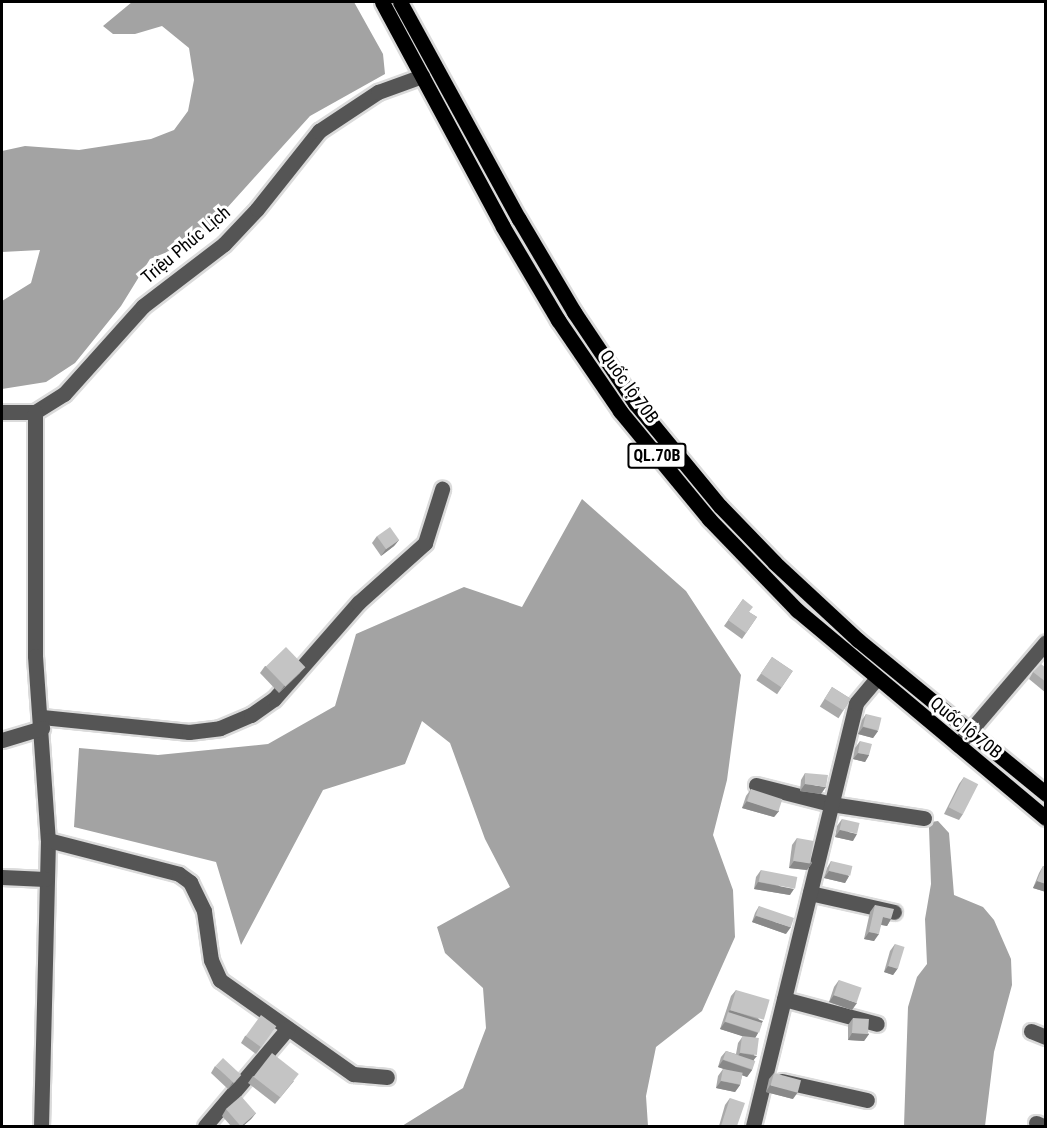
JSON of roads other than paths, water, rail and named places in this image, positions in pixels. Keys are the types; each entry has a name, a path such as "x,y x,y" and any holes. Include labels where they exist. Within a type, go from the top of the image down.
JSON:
{"main road":[{"name":"Quốc lộ 70B","path":"382,2 503,227 558,320 635,429 759,572 876,679 1046,818"},
{"name":"Quốc lộ 70B","path":"400,2 519,219 574,312 635,403 720,506 850,633 1046,794"},
{"path":"503,227 519,219"},
{"path":"962,749 974,736"}],"street":[{"name":"Triệu Phúc Lịch","path":"35,412 64,394 143,306 224,244 296,164 319,131 378,92 422,76"},
{"path":"2,412 35,412 32,545 35,656 42,722 48,840 45,879 41,1126"},
{"path":"2,740 42,722 189,732 220,728 251,715 274,699 358,603 425,543 442,489"},
{"path":"974,736 1046,642"},
{"path":"753,1126 856,703 876,679"},
{"path":"756,785 831,804 924,818"},
{"path":"48,840 179,874 190,882 204,911 211,960 220,980 353,1074 387,1077"},
{"path":"2,877 45,879"},
{"path":"810,893 894,912"},
{"path":"784,999 877,1024"},
{"path":"205,1126 288,1028"},
{"path":"765,1077 867,1101"}]}
